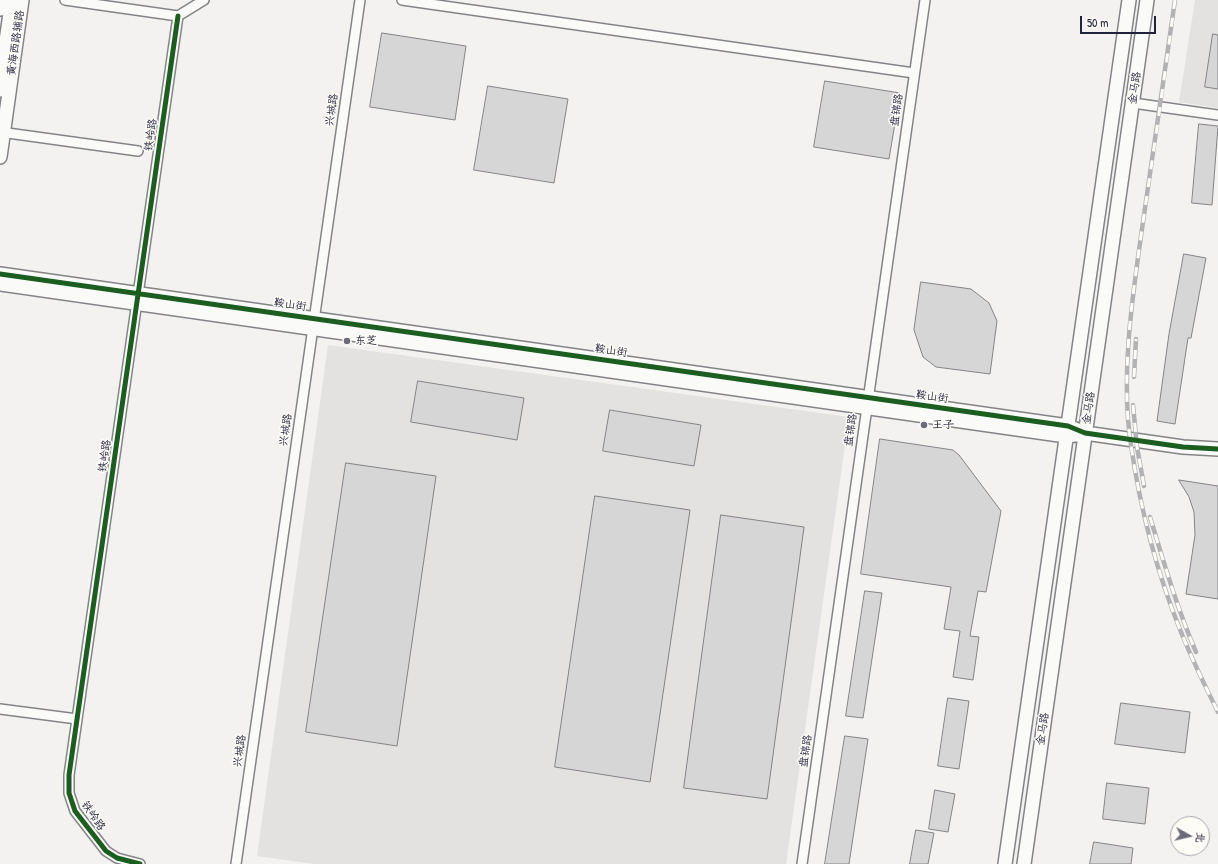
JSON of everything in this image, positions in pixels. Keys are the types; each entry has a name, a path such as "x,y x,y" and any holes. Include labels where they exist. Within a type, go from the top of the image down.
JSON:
{"main road":[{"path":"0,8 1,0"},
{"path":"0,89 13,0"},
{"name":"黄海西路辅路","path":"0,157 2,132 22,0"},
{"name":"金马路","path":"1005,864 1129,0"},
{"name":"金马路","path":"1024,864 1147,0"},
{"name":"鞍山街","path":"0,274 138,298 1067,431 1183,447 1218,449"},
{"name":"鞍山街","path":"0,284 138,298"}],"street":[{"path":"66,0 178,16 204,0"},
{"name":"兴城路","path":"236,864 360,0"},
{"path":"402,0 914,73"},
{"name":"盘锦路","path":"802,864 925,0"},
{"name":"铁岭路","path":"140,864 117,858 106,851 75,811 69,793 69,774 178,16"},
{"path":"1133,103 1218,115"},
{"path":"2,132 138,151"},
{"path":"0,709 77,719"}],"shaded area":[{"path":"1195,0 1218,0 1218,108 1179,102"},
{"path":"328,345 849,417 786,864 314,864 257,856"}],"building":[{"path":"382,33 466,46 455,120 370,107"},
{"path":"1213,34 1218,35 1218,89 1205,87"},
{"path":"825,81 900,93 889,159 814,147"},
{"path":"488,86 568,99 554,183 474,170"},
{"path":"1199,124 1218,126 1212,205 1192,203"},
{"path":"1184,254 1206,258 1191,338 1188,338 1175,424 1157,421 1169,334"},
{"path":"921,282 971,289 989,303 997,321 990,374 936,367 923,357 914,330"},
{"path":"418,381 524,398 517,440 411,422"},
{"path":"610,410 701,425 694,466 603,451"},
{"path":"880,439 953,450 959,455 1001,511 986,592 978,591 970,636 979,637 973,680 953,677 960,631 944,629 951,587 861,574"},
{"path":"346,463 436,476 397,746 306,732"},
{"path":"1179,480 1218,486 1218,599 1186,594 1195,535 1194,512 1189,497"},
{"path":"595,496 690,510 650,782 555,767"},
{"path":"721,515 804,527 767,799 684,788"},
{"path":"865,591 882,593 863,718 846,716"},
{"path":"948,698 969,701 959,769 938,766"},
{"path":"1121,703 1190,712 1185,753 1115,744"},
{"path":"845,736 868,739 849,864 825,864"},
{"path":"1107,783 1149,788 1145,824 1103,819"},
{"path":"935,790 955,794 948,832 929,829"},
{"path":"916,830 934,833 928,864 910,864"},
{"path":"1094,842 1133,848 1131,864 1090,864"}],"railway":[{"path":"1175,0 1132,305 1127,362 1128,418 1131,445 1144,516 1164,587 1181,632 1218,712"},
{"path":"1134,377 1136,339"},
{"path":"1133,405 1137,447 1144,486"},
{"path":"1150,517 1177,602 1196,652"}],"cycle path":[{"path":"140,864 117,858 106,851 75,811 69,793 69,775 178,16"},
{"path":"0,274 1068,426 1085,433 1183,447 1218,449"}],"place":[{"name":"东芝","path":"347,341"},
{"name":"王子","path":"924,425"}]}
